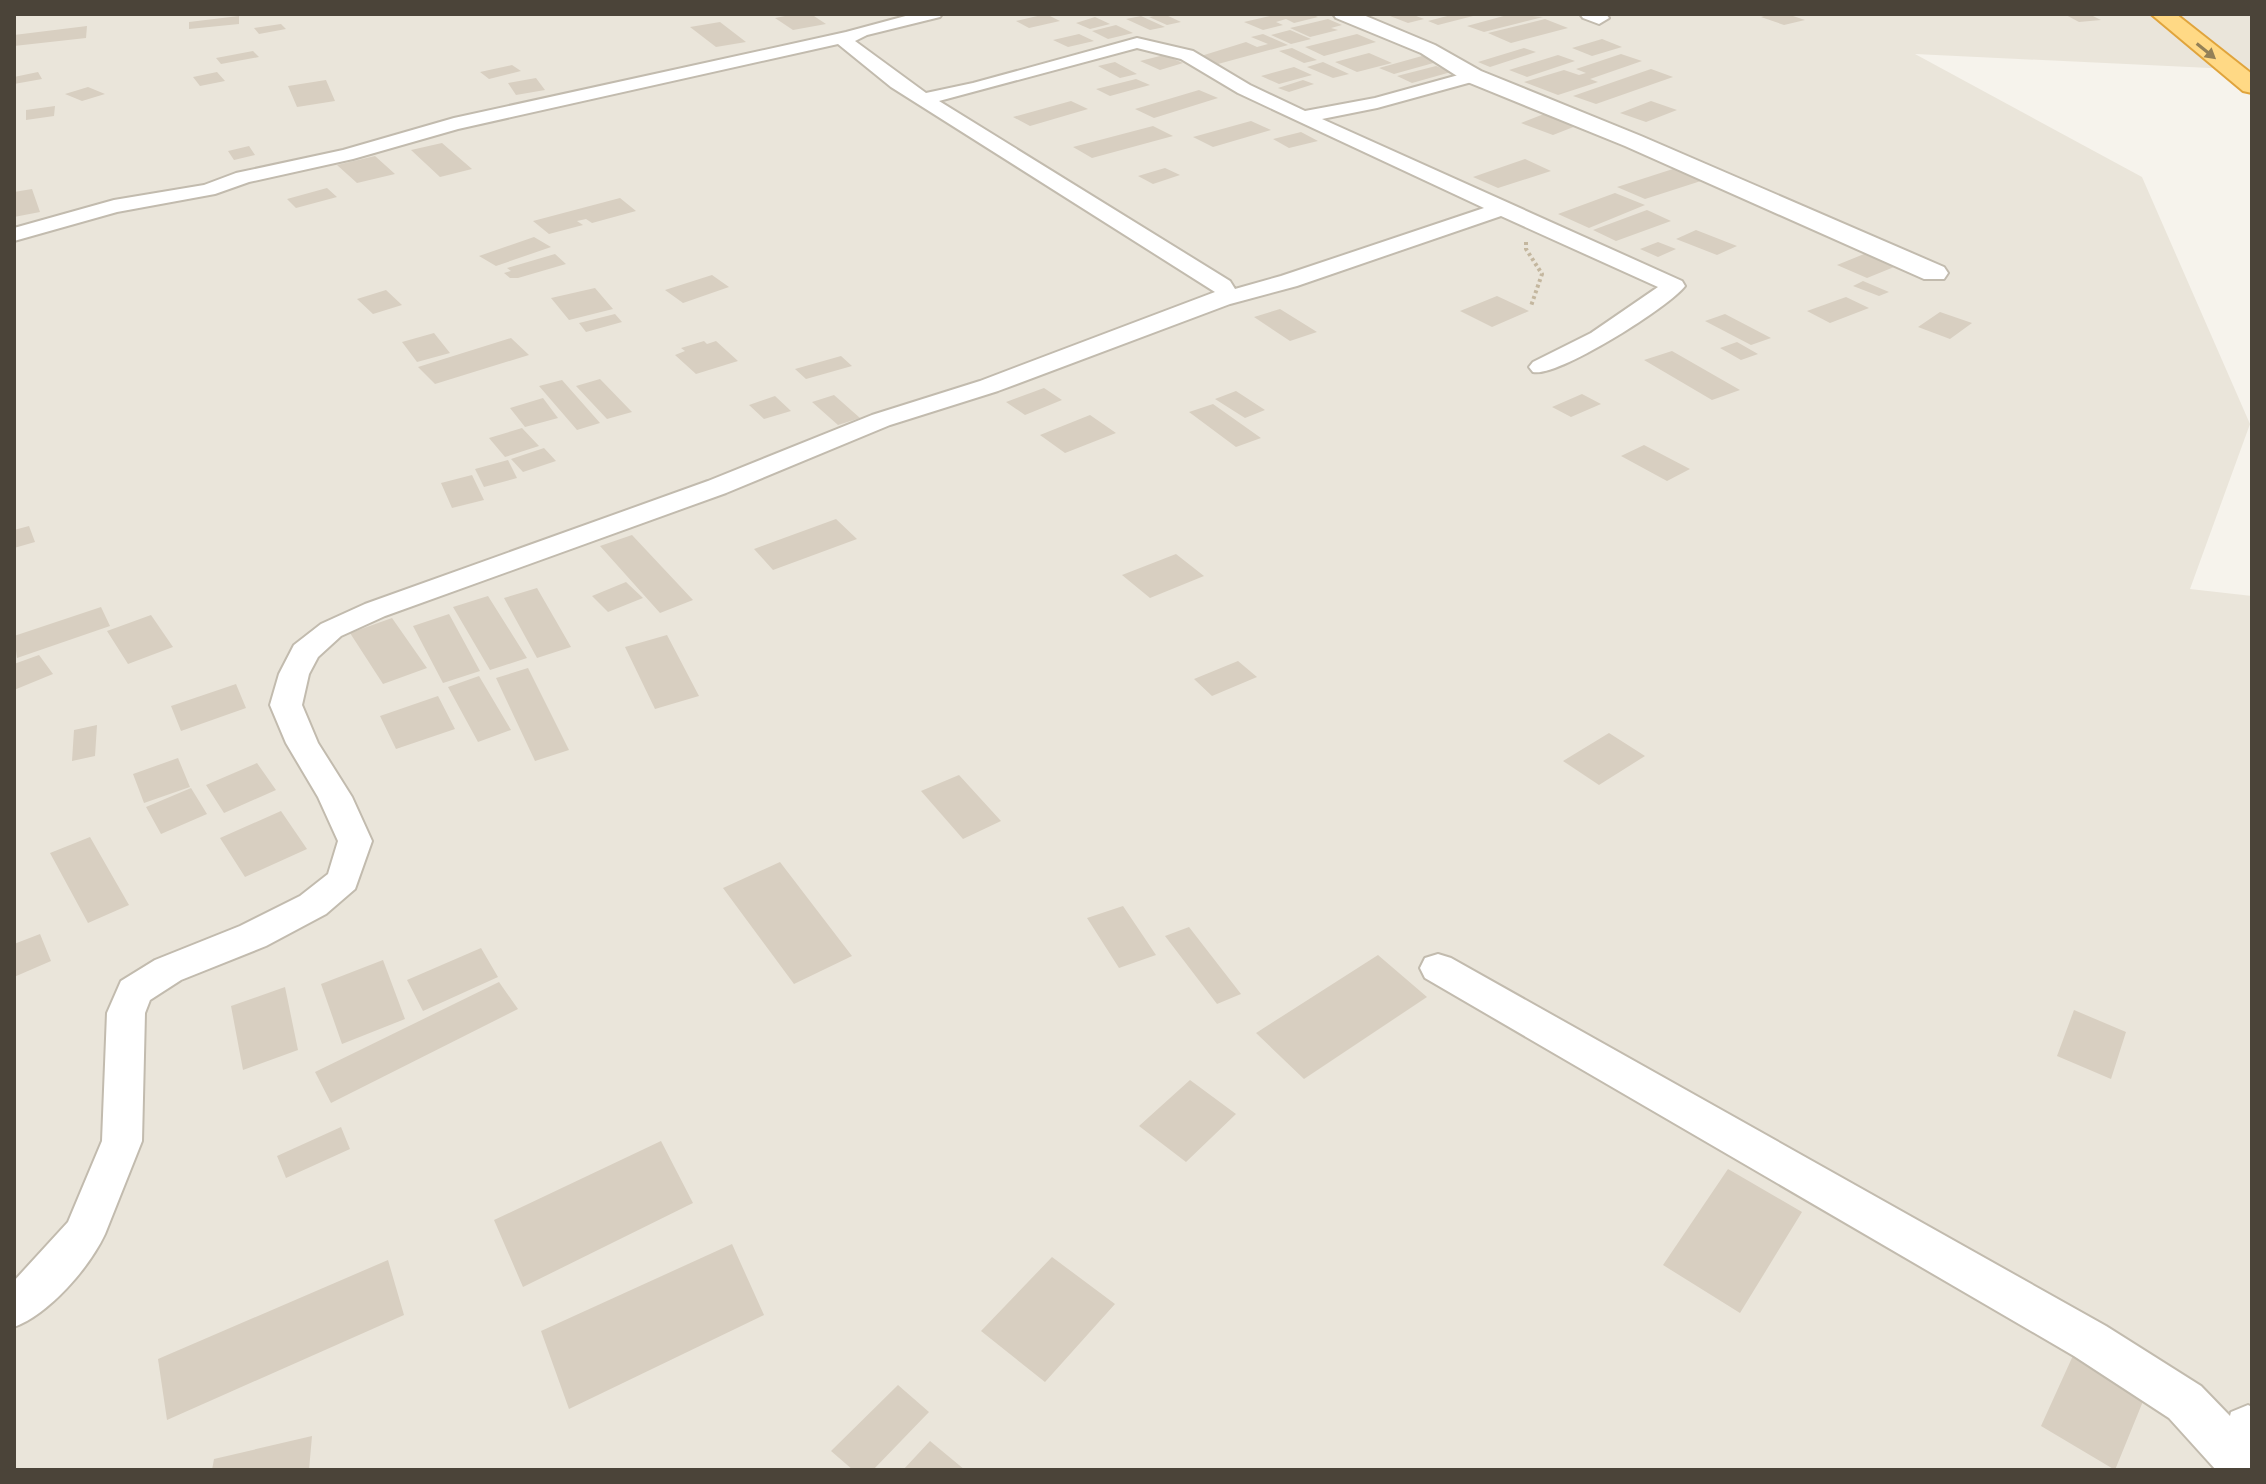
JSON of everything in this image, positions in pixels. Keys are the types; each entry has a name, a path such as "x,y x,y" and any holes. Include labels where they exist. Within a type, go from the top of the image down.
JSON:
{"highway":[{"path":"2162,14 2252,86"},
{"path":"2197,14 2252,58"}],"street":[{"path":"14,235 114,206 208,190 243,177 346,155 454,124 852,30 934,14"},
{"path":"1343,14 1428,49 1473,76 1633,141 1934,273"},
{"path":"852,30 844,40 897,83 1222,286 1226,292 1222,299"},
{"path":"923,99 976,88 1137,43 1187,55 1244,89 1307,116 1368,148 1674,286 1599,338 1541,367"},
{"path":"1307,116 1377,103 1473,76"},
{"path":"14,1307 38,1288 84,1234 122,1141 126,1013 134,991 168,970 289,918 313,905 343,880 355,841 335,797 302,743 286,705 294,674 305,652 331,630 375,610 717,487 881,420 989,386 1222,299 1289,281 1503,208"},
{"path":"1438,968 2090,1341 2185,1402 2241,1463 2248,1428 2252,1432"}],"path":[{"path":"1531,306 1542,274 1526,249 1526,242 1544,226"}],"shaded area":[{"path":"14,14 2252,14 2252,70 1915,54 2142,177 2250,424 2190,589 2252,596 2252,1470 14,1470"}],"building":[{"path":"811,14 826,24 793,30 775,18"},
{"path":"1046,14 1060,21 1029,28 1016,21"},
{"path":"1164,14 1181,22 1167,25 1149,17"},
{"path":"1278,14 1311,14 1318,17 1294,23 1286,19 1276,22 1283,25 1263,30 1244,22"},
{"path":"1411,14 1424,19 1408,23 1390,16"},
{"path":"1455,14 1477,15 1438,25 1428,21"},
{"path":"1511,14 1543,17 1484,32 1467,26"},
{"path":"1787,14 1805,20 1784,25 1761,17"},
{"path":"2064,14 2089,14 2101,20 2079,22"},
{"path":"239,16 239,24 189,29 189,22"},
{"path":"1141,16 1165,27 1150,30 1126,19"},
{"path":"1095,17 1110,24 1090,29 1076,23"},
{"path":"1328,19 1342,25 1331,28 1338,30 1310,37 1290,28"},
{"path":"1545,19 1568,28 1511,43 1488,33"},
{"path":"720,22 746,42 716,47 690,27"},
{"path":"281,24 286,29 259,34 254,28"},
{"path":"1116,25 1133,33 1108,39 1092,31"},
{"path":"87,26 86,38 14,46 14,35"},
{"path":"1290,30 1311,39 1291,44 1271,35"},
{"path":"1079,34 1094,41 1068,47 1053,40"},
{"path":"1263,34 1288,45 1218,64 1201,56 1246,42 1257,47 1268,44 1251,37"},
{"path":"1357,34 1376,42 1324,56 1305,47"},
{"path":"1602,39 1622,47 1592,56 1572,48"},
{"path":"1292,48 1317,60 1304,63 1279,51"},
{"path":"1524,48 1536,52 1490,67 1478,62"},
{"path":"253,51 259,57 221,64 216,58"},
{"path":"1369,53 1392,63 1357,72 1335,62"},
{"path":"1621,54 1642,61 1590,79 1598,82 1558,95 1524,82 1564,70 1579,75 1586,73 1576,69"},
{"path":"1164,55 1183,63 1160,70 1140,61"},
{"path":"1558,55 1575,61 1527,77 1509,70"},
{"path":"1422,56 1437,62 1394,74 1379,68"},
{"path":"1115,62 1137,74 1120,78 1098,66"},
{"path":"1323,62 1349,74 1333,78 1307,67"},
{"path":"512,65 521,71 489,79 480,72"},
{"path":"1436,66 1451,72 1412,83 1397,76"},
{"path":"1294,67 1312,75 1279,84 1261,76"},
{"path":"1651,69 1673,77 1596,104 1573,96"},
{"path":"38,72 42,79 14,84 14,77"},
{"path":"217,72 225,81 200,86 193,77"},
{"path":"536,78 545,90 516,95 508,83"},
{"path":"1136,79 1150,85 1110,96 1096,89"},
{"path":"326,80 335,101 297,107 288,86"},
{"path":"1303,80 1314,84 1289,92 1278,88"},
{"path":"88,87 105,94 82,101 65,94"},
{"path":"1199,90 1218,98 1154,118 1135,109"},
{"path":"1071,101 1088,109 1030,126 1013,117"},
{"path":"1651,101 1677,110 1646,122 1620,113"},
{"path":"55,106 54,116 26,120 26,110"},
{"path":"1544,114 1576,126 1553,135 1521,123"},
{"path":"1251,121 1271,130 1213,147 1193,137"},
{"path":"1153,126 1173,136 1092,158 1073,147"},
{"path":"1301,132 1318,141 1289,148 1273,139"},
{"path":"442,143 472,169 440,177 411,150"},
{"path":"249,146 255,155 234,160 228,151"},
{"path":"375,156 395,174 357,183 337,165"},
{"path":"1525,159 1551,171 1498,188 1473,177"},
{"path":"1165,168 1180,175 1153,184 1138,176"},
{"path":"1676,168 1704,180 1645,199 1617,187"},
{"path":"327,188 337,197 296,208 287,199"},
{"path":"32,189 40,212 14,217 14,192"},
{"path":"1615,193 1645,205 1589,228 1558,214"},
{"path":"620,198 636,211 592,223 586,219 577,221 583,225 549,234 533,221"},
{"path":"1647,210 1671,221 1616,241 1593,230"},
{"path":"1696,230 1737,246 1717,255 1676,239"},
{"path":"534,237 551,247 496,266 479,256"},
{"path":"1658,242 1676,249 1658,257 1640,249"},
{"path":"1869,252 1899,265 1867,278 1837,265"},
{"path":"555,254 566,264 518,278 510,278 504,273 511,271 507,268"},
{"path":"712,275 729,287 683,303 665,290"},
{"path":"1863,281 1889,292 1879,296 1853,286"},
{"path":"595,288 613,309 569,320 551,298"},
{"path":"386,290 402,305 373,314 357,299"},
{"path":"1497,296 1529,311 1492,327 1460,311"},
{"path":"1846,297 1869,308 1830,323 1807,311"},
{"path":"1280,309 1317,332 1290,341 1254,317"},
{"path":"1940,312 1972,323 1950,339 1918,327"},
{"path":"615,314 622,322 586,332 579,323"},
{"path":"1725,314 1771,338 1751,345 1705,321"},
{"path":"434,333 450,353 417,362 402,342"},
{"path":"511,338 529,355 435,384 418,367"},
{"path":"704,341 707,344 716,341 738,361 696,374 675,355 685,351 681,348"},
{"path":"1737,342 1758,354 1741,360 1720,348"},
{"path":"1672,351 1740,390 1712,400 1644,360"},
{"path":"841,356 852,366 806,379 795,369"},
{"path":"600,379 632,412 607,419 576,386"},
{"path":"562,380 600,423 577,430 539,386"},
{"path":"1044,388 1062,400 1025,415 1006,402"},
{"path":"1236,391 1265,410 1245,418 1215,399"},
{"path":"1582,394 1601,404 1571,417 1552,407"},
{"path":"834,395 860,418 838,425 812,402"},
{"path":"775,396 791,411 764,419 749,405"},
{"path":"543,398 558,418 525,427 510,408"},
{"path":"1213,404 1261,438 1236,447 1189,412"},
{"path":"1090,415 1116,433 1065,453 1040,435"},
{"path":"522,428 539,446 505,457 489,438"},
{"path":"1644,445 1690,469 1667,481 1621,456"},
{"path":"544,448 556,461 523,472 511,459"},
{"path":"508,460 517,478 484,487 475,469"},
{"path":"472,475 484,500 452,508 441,483"},
{"path":"836,519 857,539 773,570 754,549"},
{"path":"29,526 35,542 14,548 14,530"},
{"path":"632,535 693,600 660,613 600,546"},
{"path":"1176,554 1204,576 1150,598 1122,575"},
{"path":"626,582 643,598 608,612 592,596"},
{"path":"537,588 571,647 537,658 504,598"},
{"path":"488,596 527,658 490,670 453,607"},
{"path":"101,607 110,626 17,658 14,636"},
{"path":"449,614 480,671 443,683 413,626"},
{"path":"151,615 173,647 128,664 107,631"},
{"path":"392,618 427,668 383,684 350,633"},
{"path":"667,635 699,696 655,709 625,647"},
{"path":"39,655 53,674 14,690 14,664"},
{"path":"1238,661 1257,677 1212,696 1194,679"},
{"path":"528,668 569,750 535,761 496,678"},
{"path":"479,676 511,730 478,742 448,687"},
{"path":"236,684 246,708 181,731 171,706"},
{"path":"438,696 455,729 396,749 380,716"},
{"path":"97,725 95,756 72,761 74,730"},
{"path":"1609,733 1645,756 1599,785 1563,761"},
{"path":"178,758 190,787 144,803 133,774"},
{"path":"257,763 276,790 224,813 206,785"},
{"path":"959,775 1001,821 963,839 921,791"},
{"path":"191,788 207,814 161,834 146,807"},
{"path":"281,811 307,849 245,877 220,838"},
{"path":"90,837 129,905 88,923 50,853"},
{"path":"780,862 852,956 794,984 723,888"},
{"path":"1123,906 1156,955 1119,968 1087,918"},
{"path":"1189,927 1241,994 1217,1004 1165,936"},
{"path":"40,934 51,961 14,977 14,944"},
{"path":"481,948 498,977 423,1011 407,980"},
{"path":"1378,955 1427,997 1304,1079 1256,1033"},
{"path":"383,960 405,1019 342,1044 321,984"},
{"path":"499,982 518,1009 331,1103 315,1072"},
{"path":"285,987 298,1050 243,1070 231,1006"},
{"path":"2074,1010 2126,1032 2111,1079 2057,1056"},
{"path":"1190,1080 1236,1114 1186,1162 1139,1126"},
{"path":"341,1127 350,1149 286,1178 277,1156"},
{"path":"661,1141 693,1203 523,1287 494,1220"},
{"path":"1728,1169 1802,1212 1740,1313 1663,1265"},
{"path":"732,1244 764,1315 569,1409 541,1331"},
{"path":"1052,1257 1115,1304 1045,1382 981,1331"},
{"path":"388,1260 404,1315 167,1420 158,1359"},
{"path":"2076,1349 2148,1389 2115,1470 2041,1426"},
{"path":"898,1385 929,1412 873,1470 853,1470 831,1451"},
{"path":"312,1436 309,1470 212,1470 214,1459"},
{"path":"930,1441 965,1470 903,1470"}]}
